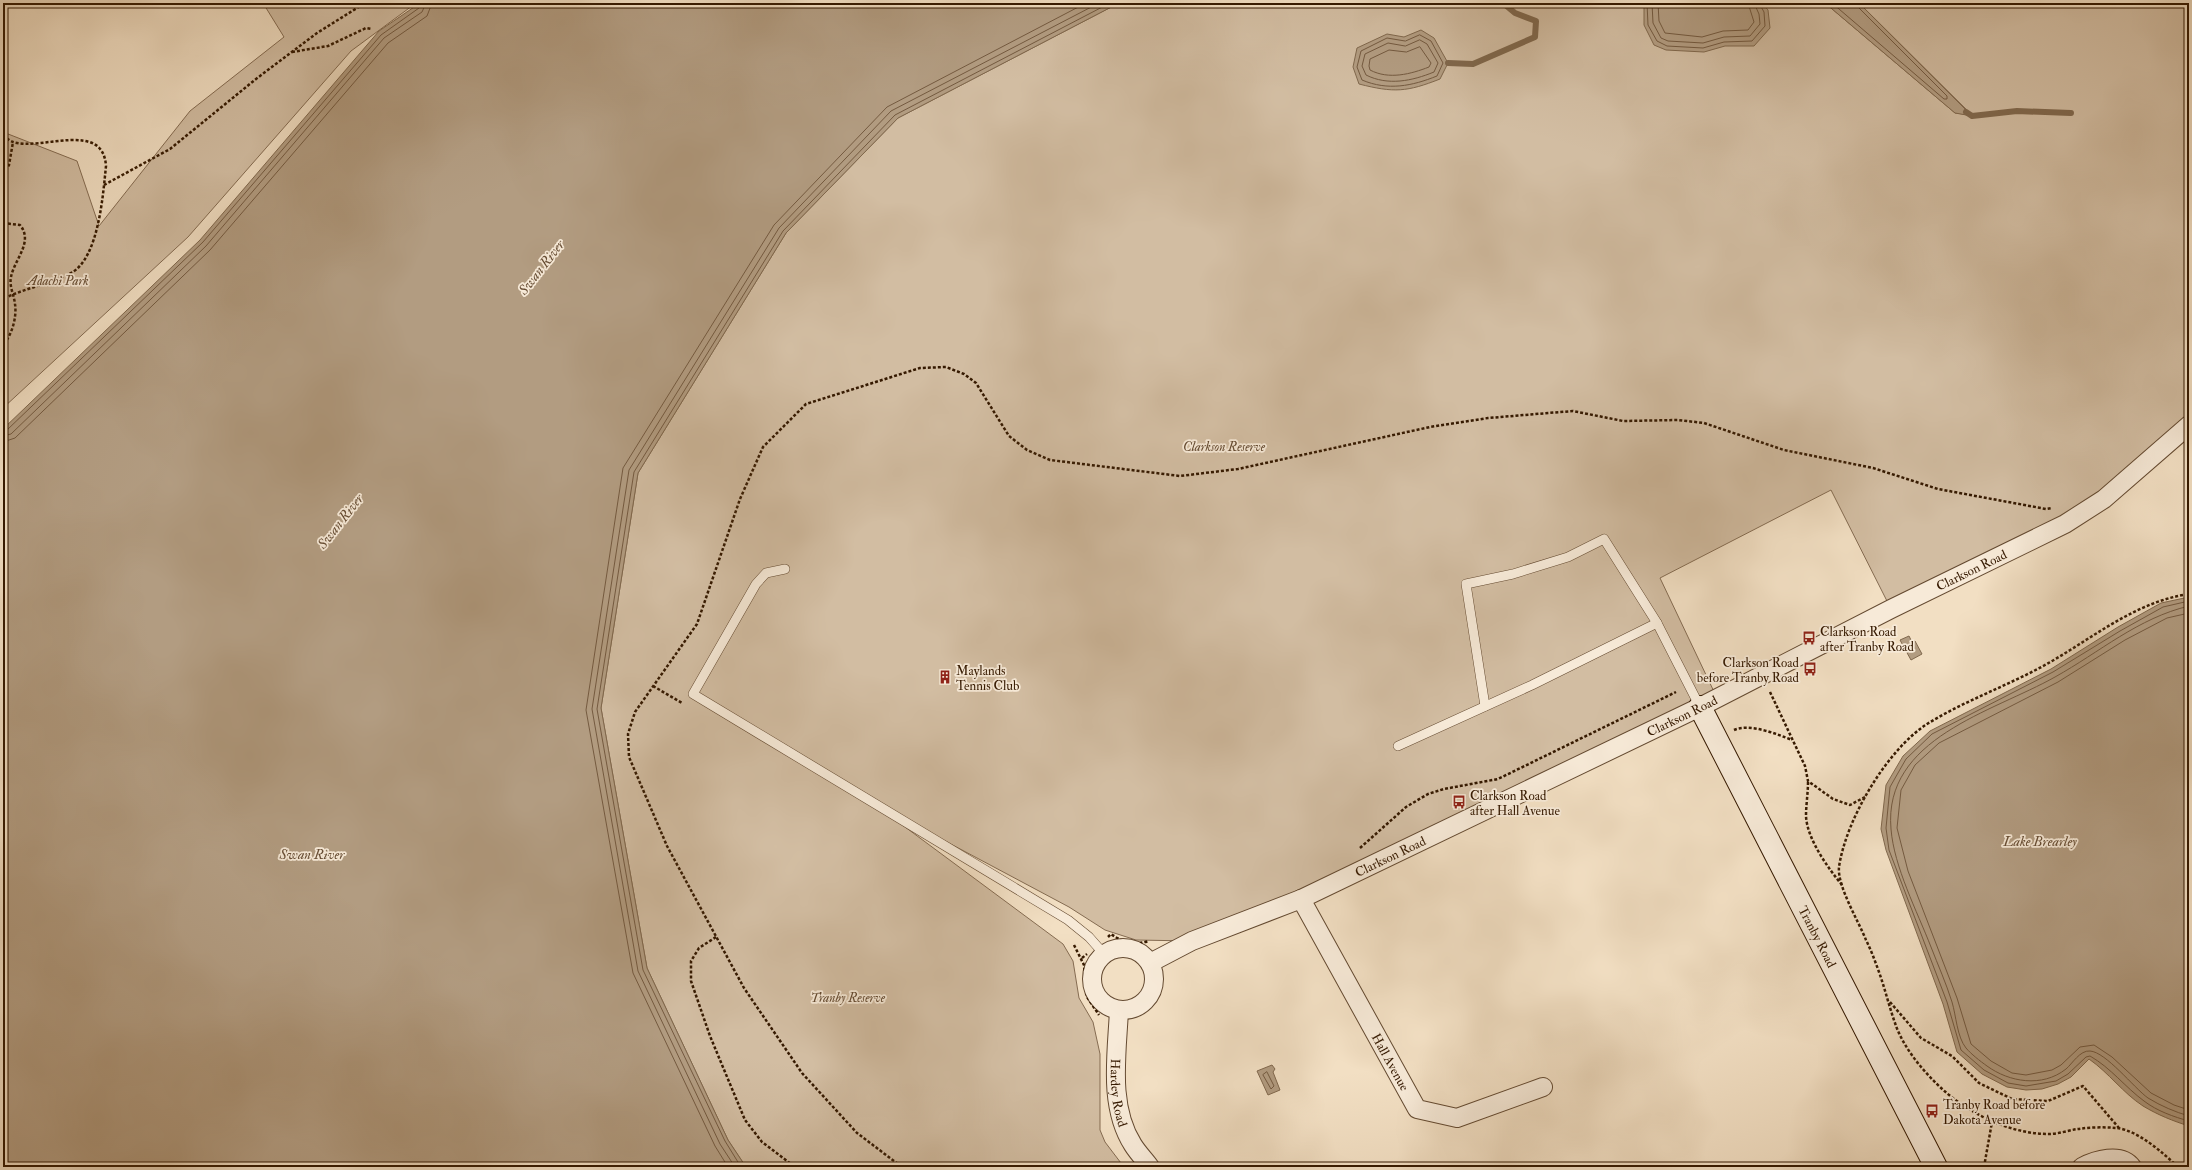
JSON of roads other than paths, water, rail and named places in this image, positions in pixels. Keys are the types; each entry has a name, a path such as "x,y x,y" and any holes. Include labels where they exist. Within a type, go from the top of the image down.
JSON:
{"street":[{"name":"Clarkson Road","path":"1150,963 1192,941 1301,898 1700,707 1891,609 2065,524 2104,499 2189,425"},
{"name":"Tranby Road","path":"1700,707 1936,1167"},
{"name":"Hall Avenue","path":"1301,898 1417,1109 1457,1118 1544,1087"},
{"path":"1124,948 1134,950 1143,955 1150,963 1154,974 1154,986 1150,996 1141,1005 1130,1010 1119,1010 1107,1006 1098,998 1093,987 1092,975 1101,950 1124,948"},
{"name":"Hardey Road","path":"1119,1010 1116,1086 1121,1115 1133,1144 1150,1167"},
{"path":"2082,1167 2093,1161 2106,1159 2120,1159 2132,1167"}],"lane":[{"path":"1484,706 1466,584 1513,574 1568,557 1604,539 1657,623 1700,707"},
{"path":"785,569 766,573 756,584 693,694 1068,920 1101,950"},
{"path":"1398,746 1545,679 1657,623"}],"water":[{"name":"Swan River","path":"420,3 1119,3 898,118 786,233 638,473 601,708 647,968 728,1140 746,1167 3,1167 3,429 200,240 379,31"},
{"path":"1644,3 1762,3 1768,10 1770,28 1754,46 1725,46 1704,52 1666,50 1654,45 1644,25"},
{"path":"1825,3 1859,3 1972,116 1955,113"},
{"path":"1421,30 1434,38 1448,63 1440,79 1418,87 1400,90 1382,89 1359,84 1353,67 1357,48 1387,34 1404,37"},
{"name":"Lake Brearley","path":"2189,597 2189,1126 2166,1118 2143,1106 2089,1059 2071,1077 2058,1084 2042,1089 2026,1090 2007,1087 1982,1074 1957,1052 1943,1004 1886,850 1881,829 1886,785 1903,756 1930,731 2051,669 2118,627 2161,603"},
{"path":"1909,636 1912,642 1915,641 1922,654 1911,660 1900,640"},
{"path":"1272,1065 1275,1069 1273,1072 1280,1090 1268,1095 1257,1071"}],"waterway":[{"path":"1448,63 1473,64 1535,37 1536,21 1515,13 1503,3"},
{"path":"1966,112 1972,116 2017,111 2071,113"}],"place":[{"name":"Clarkson Road after Tranby Road","path":"1809,638"},
{"name":"Clarkson Road before Tranby Road","path":"1810,669"},
{"name":"Maylands Tennis Club","path":"945,677"},
{"name":"Clarkson Road after Hall Avenue","path":"1459,802"},
{"name":"Tranby Road before Dakota Avenue","path":"1932,1111"}],"park label":[{"name":"Adachi Park","path":"58,280"},
{"name":"Clarkson Reserve","path":"1224,446"},
{"name":"Tranby Reserve","path":"848,997"}]}
